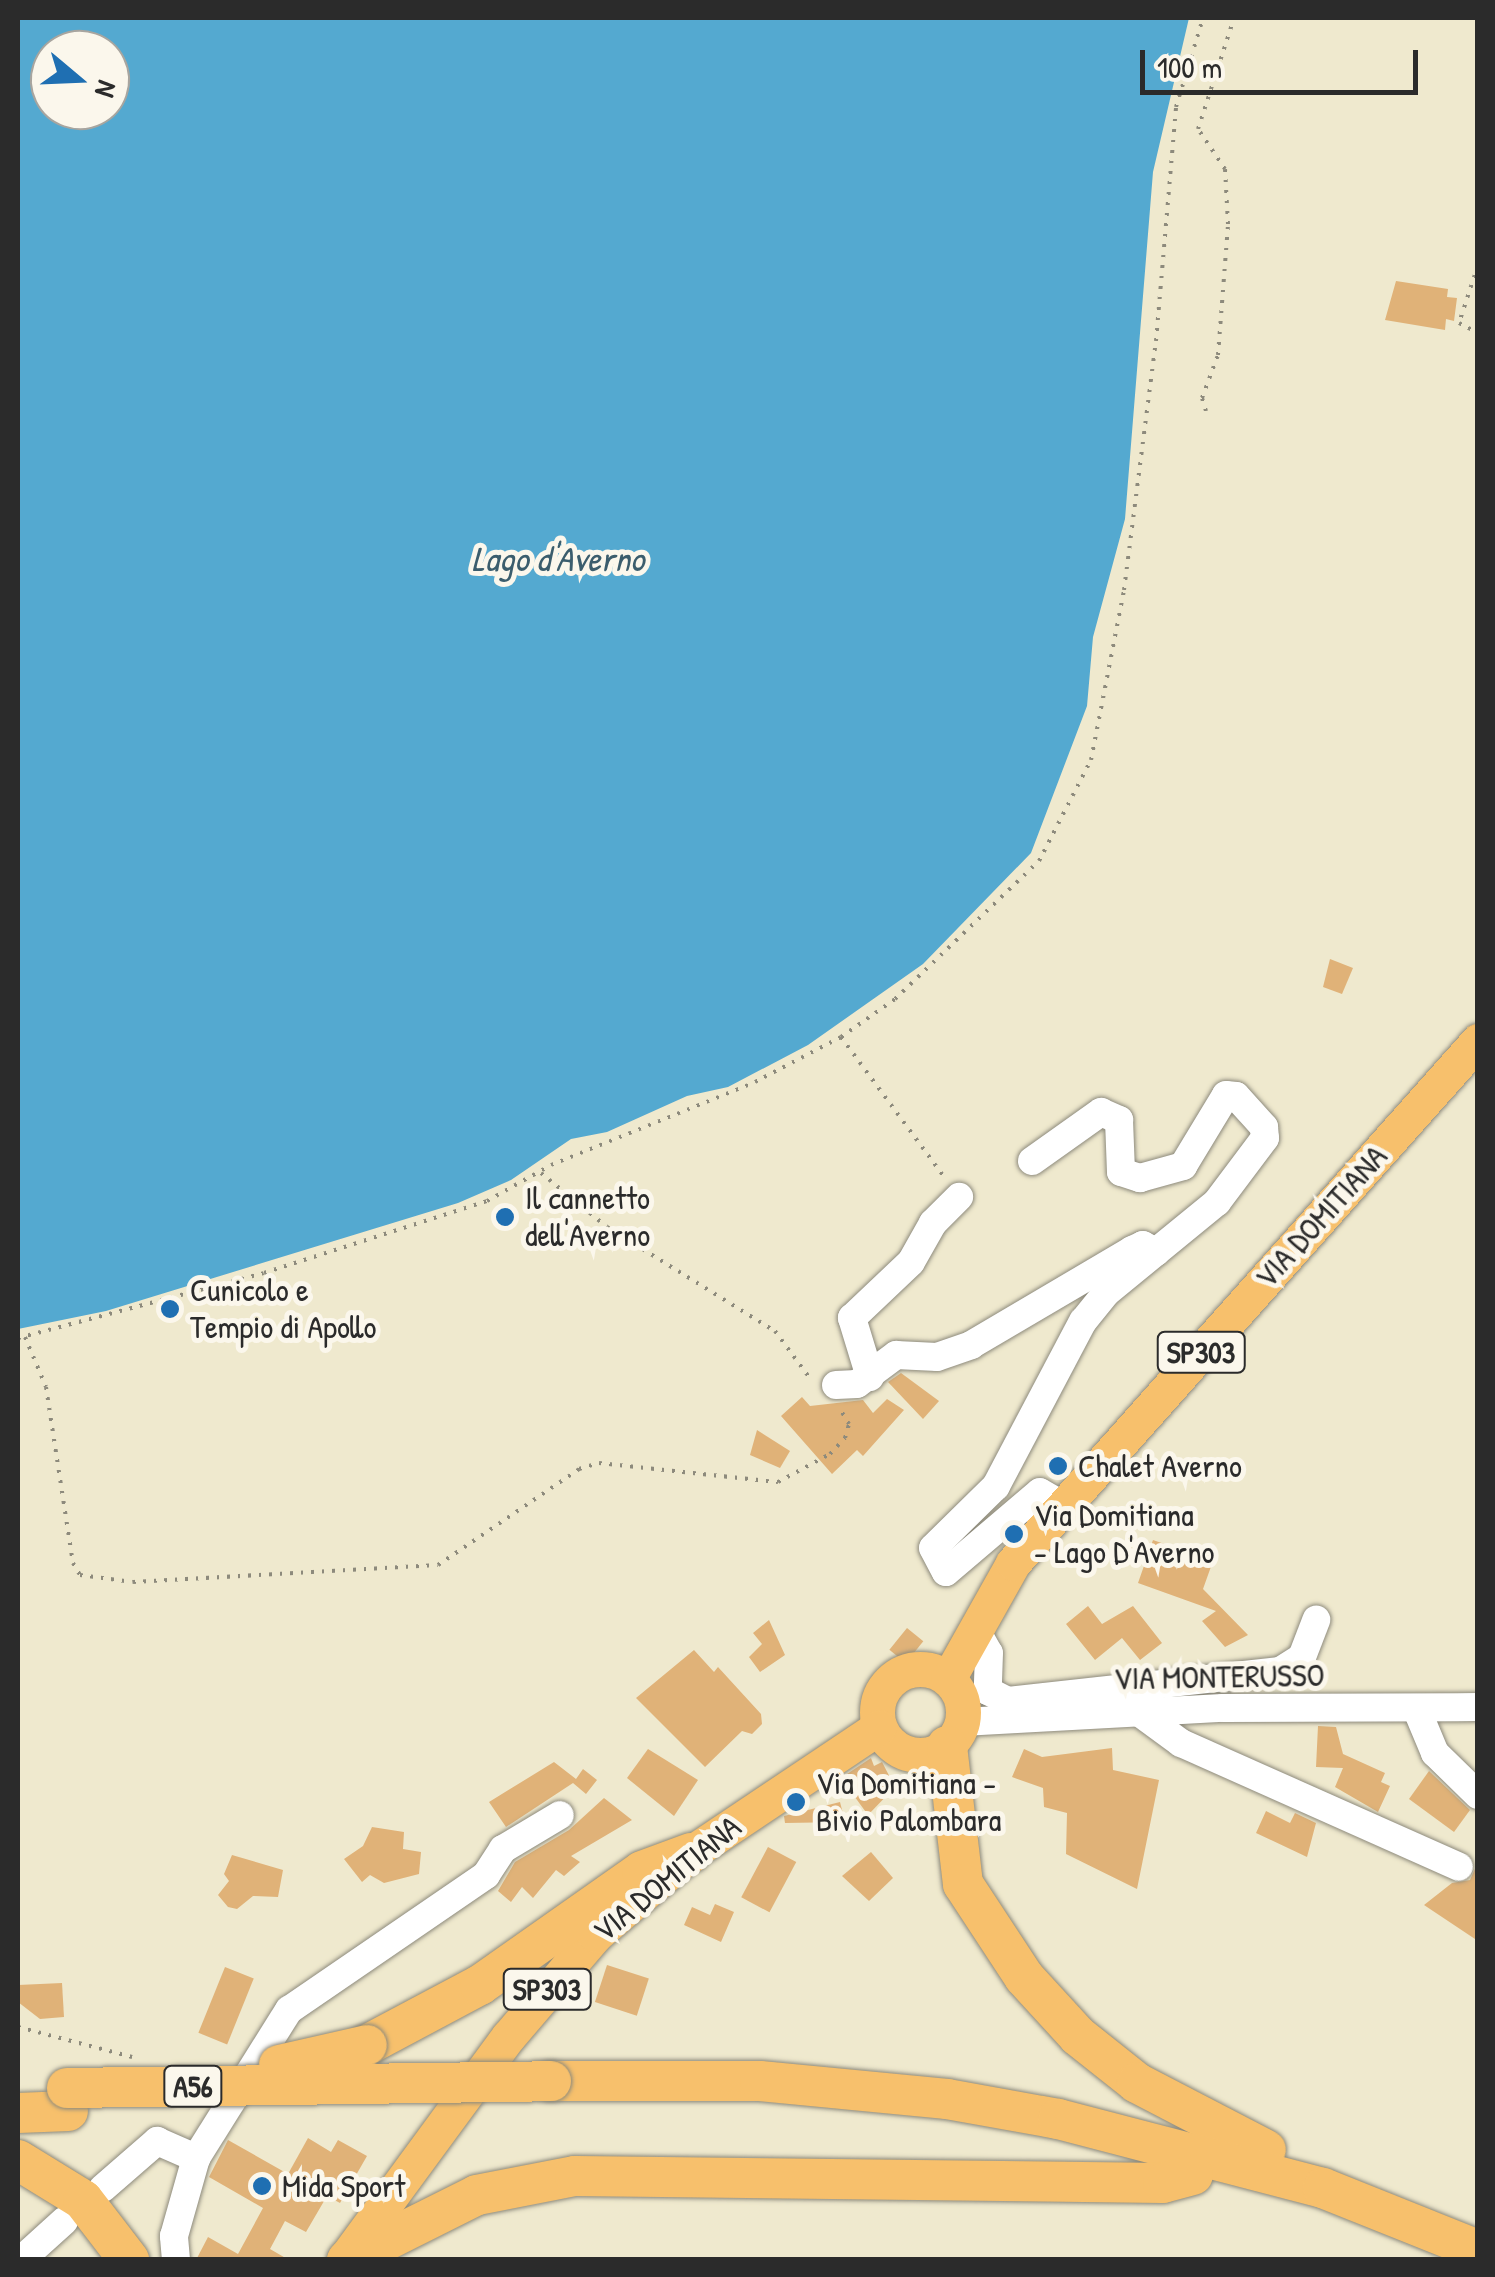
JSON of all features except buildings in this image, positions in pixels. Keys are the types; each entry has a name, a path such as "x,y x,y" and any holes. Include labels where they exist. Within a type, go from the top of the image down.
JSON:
{"highway":[{"path":"955,1734 964,1884 1004,1952 1050,2008 1137,2084 1294,2164 1323,2188"},
{"path":"194,2086 219,2073 315,2060 368,2044 480,1985 642,1872 691,1854"},
{"path":"319,2096 552,2093 760,2081 948,2099 1168,2142 1323,2188 1478,2250"},
{"name":"A56","path":"18,2112 68,2099 194,2086 319,2096"},
{"name":"A56","path":"18,2088 68,2099 319,2096"},
{"path":"552,2093 906,2120 1082,2148 1193,2175 1437,2260"},
{"path":"18,2160 83,2200 128,2260"},
{"path":"346,2260 476,2195 575,2176 1163,2184 1193,2175"}],"main road":[{"name":"VIA DOMITIANA","path":"948,1679 1014,1563 1478,1041"},
{"path":"917,1669 948,1679 962,1699 955,1734 914,1755 893,1746 880,1726 881,1693 896,1676 917,1669"},
{"name":"VIA DOMITIANA","path":"346,2260 369,2204 564,1968 691,1854 880,1726"}],"street":[{"path":"1032,1161 1101,1112 1118,1120 1121,1172 1140,1178 1183,1166 1220,1101 1236,1096 1260,1116 1264,1138 1217,1202 1083,1320 996,1486 934,1548 946,1572 1040,1492 1064,1506"},
{"path":"870,1377 852,1318 912,1262 934,1223 959,1197"},
{"path":"836,1385 870,1377 896,1356 937,1358 971,1346 1143,1244 1158,1253"},
{"path":"976,1630 989,1653 988,1691 1008,1701 1280,1671 1302,1657 1316,1620"},
{"name":"VIA MONTERUSSO","path":"955,1734 1140,1713 1478,1707"},
{"path":"1417,1710 1434,1752 1478,1795"},
{"path":"1140,1713 1181,1744 1459,1867"},
{"path":"176,2260 174,2236 196,2158 289,2010 486,1875 503,1849 560,1815"},
{"path":"103,2188 156,2141 196,2158"},
{"path":"20,2260 64,2221"}],"path":[{"path":"18,1338 282,1267 487,1201 540,1172 756,1082 841,1037 944,958 1039,862 1091,760 1136,494 1176,106 1203,18"},
{"path":"1206,410 1202,398 1218,355 1228,224 1225,169 1198,129 1234,18"},
{"path":"1478,265 1460,323 1478,333"},
{"path":"841,1037 959,1197"},
{"path":"25,1337 46,1388 73,1563 80,1575 96,1579 151,1582 438,1564 578,1469 599,1463 778,1482 845,1438 849,1424 836,1402 836,1385 810,1381 774,1332 607,1227 540,1172"}],"water":[{"name":"Lago d'Averno","path":"18,18 1189,18 1153,172 1125,519 1093,637 1087,706 1031,853 923,964 808,1045 728,1087 687,1096 607,1132 571,1139 511,1180 458,1203 106,1311 18,1329"}],"place":[{"name":"Il cannetto dell'Averno","path":"505,1217"},
{"name":"Cunicolo e Tempio di Apollo","path":"170,1309"},
{"name":"Chalet Averno","path":"1058,1466"},
{"name":"Via Domitiana - Lago D'Averno","path":"1014,1534"},
{"name":"Via Domitiana - Bivio Palombara","path":"796,1802"},
{"name":"Mida Sport","path":"262,2186"}]}
